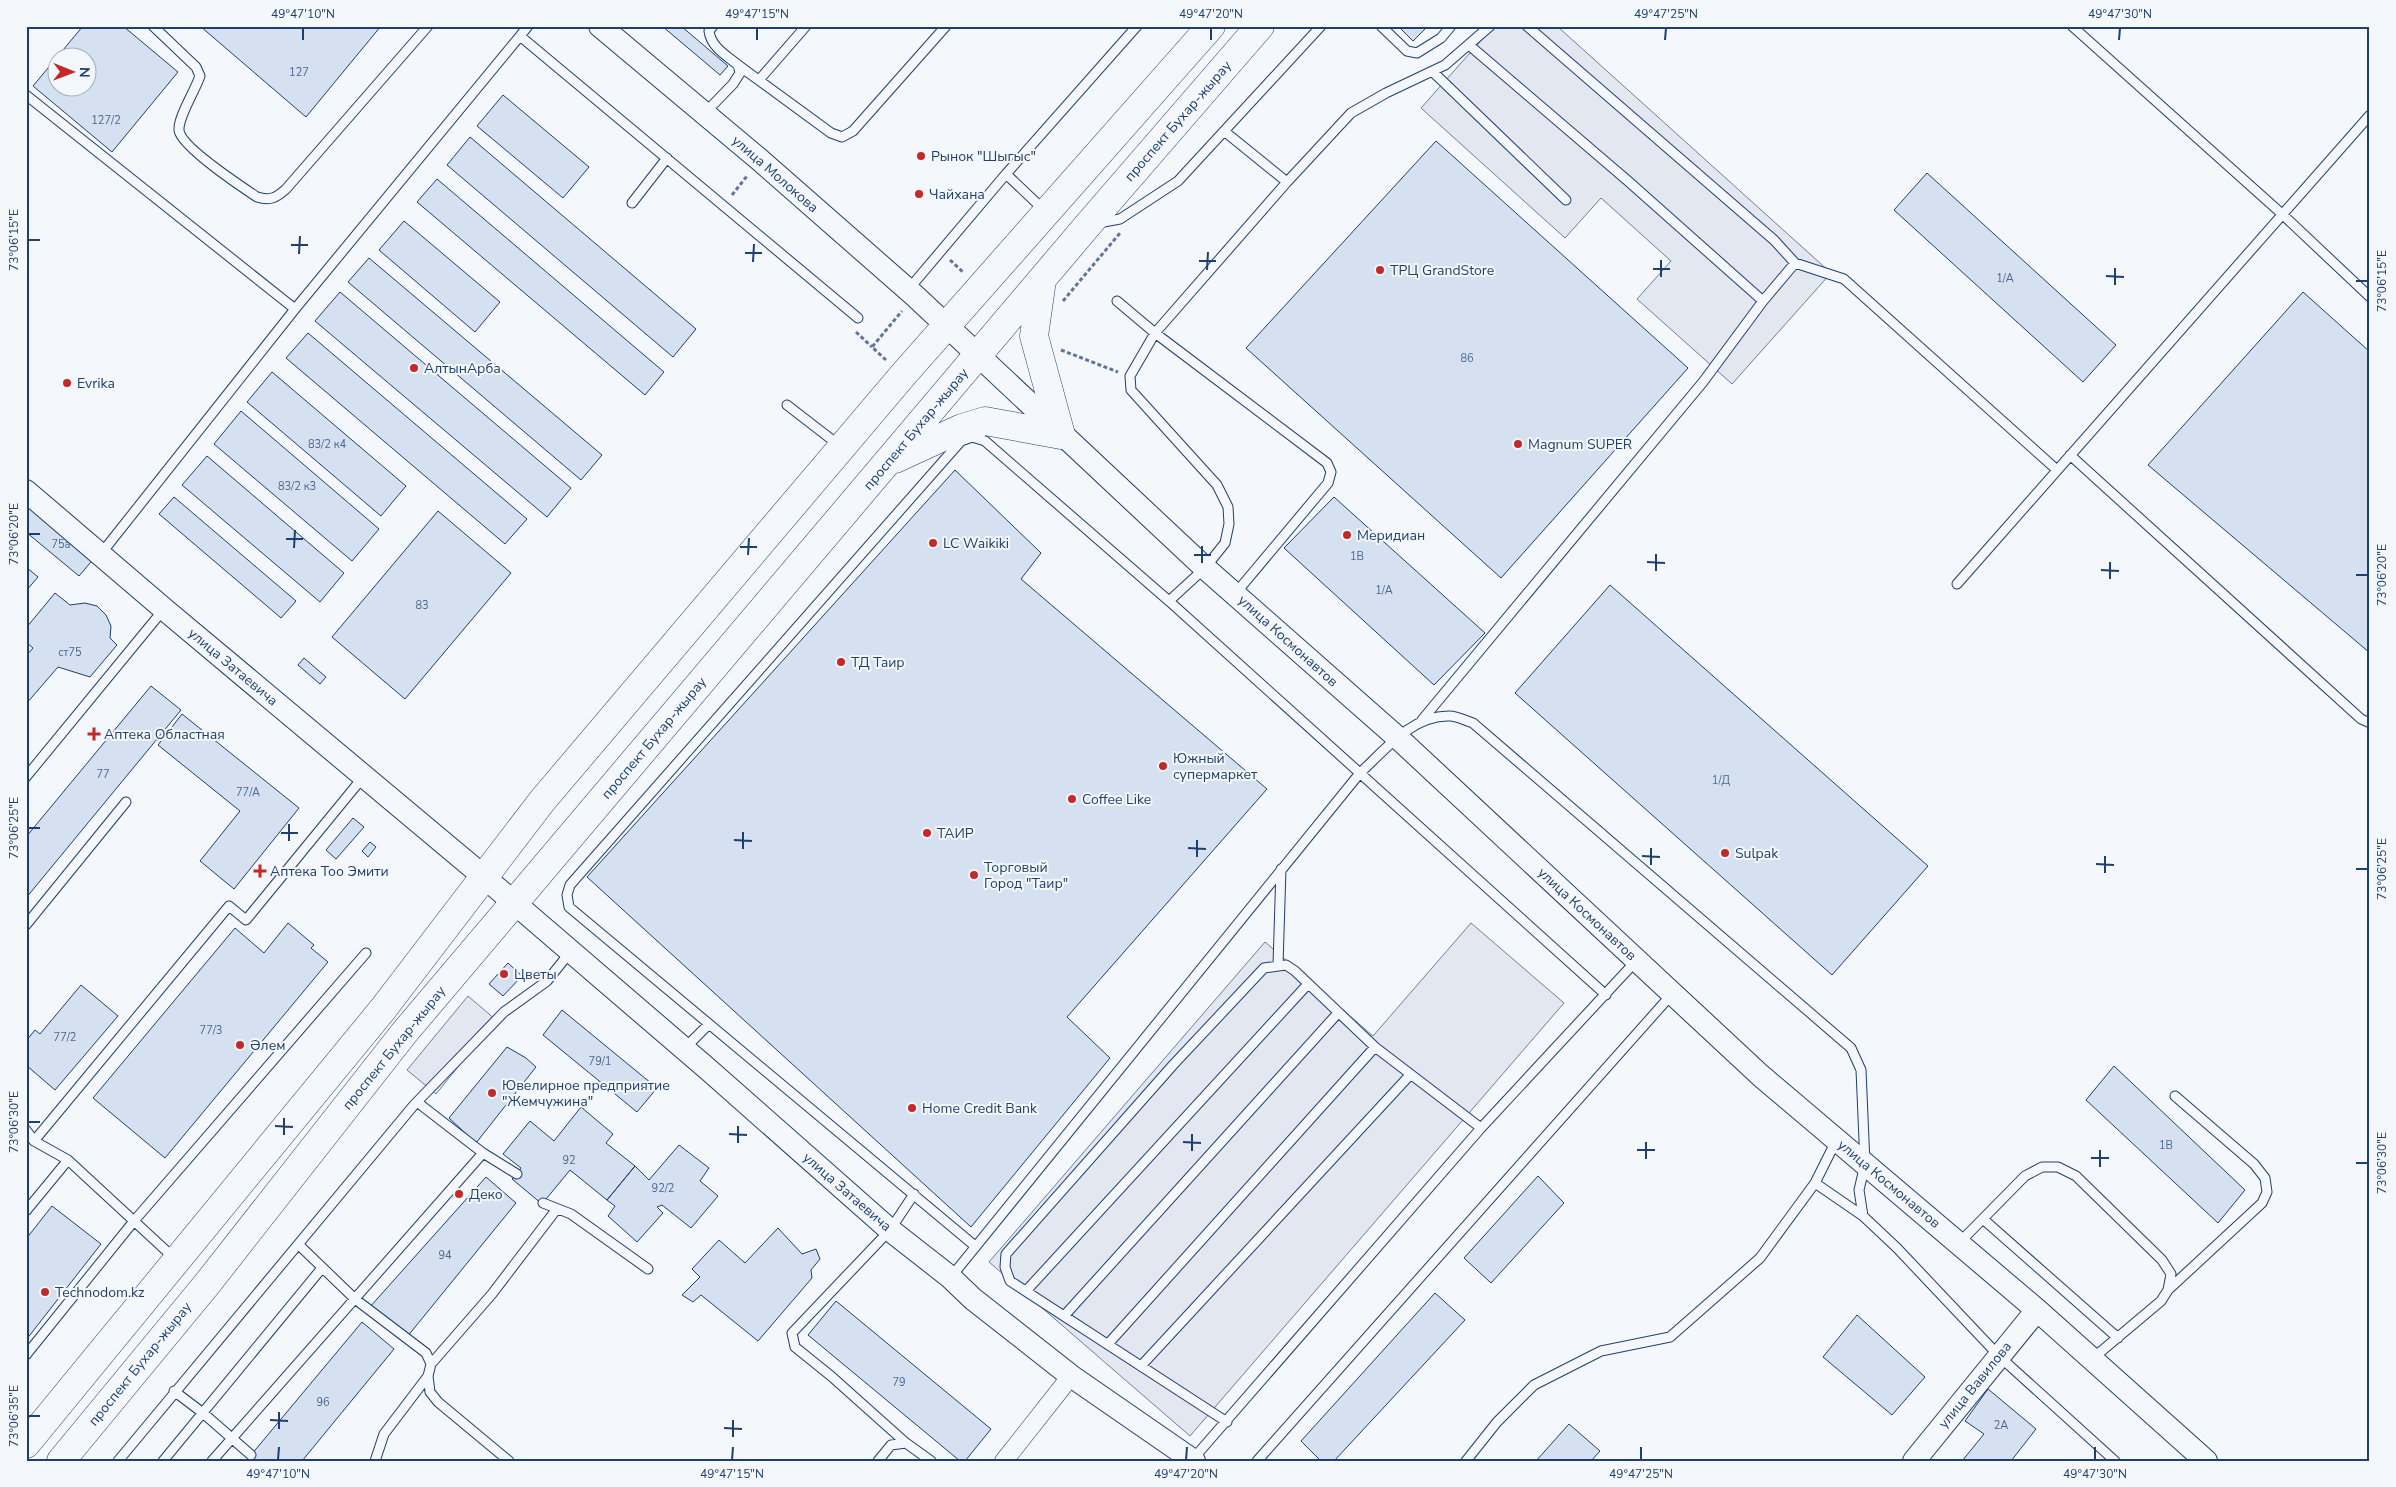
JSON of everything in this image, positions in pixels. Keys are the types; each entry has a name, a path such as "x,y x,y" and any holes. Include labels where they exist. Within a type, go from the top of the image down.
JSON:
{"main road":[{"path":"26,1444 177,1261 243,1177 383,1009 483,876 548,794 752,552 947,326 1211,26"},
{"name":"проспект Бухар-жырау","path":"61,1461 213,1276 404,1033 979,356 1087,226 1260,26"},
{"path":"889,461 962,428 985,421 1061,435 1034,336 1042,280"}],"street":[{"name":"улица Молокова","path":"600,26 760,160 908,290 979,356"},
{"name":"улица Космонавтов","path":"979,356 1061,435 1205,568 1398,738 1760,1075 2037,1310 2206,1461"},
{"name":"улица Затаевича","path":"26,491 441,840 685,1049 890,1230 950,1277 973,1299 1071,1376 1194,1460"},
{"name":"улица Вавилова","path":"1914,1461 2000,1357 2016,1333 2037,1310"},
{"path":"1004,1461 1071,1376"}],"lane":[{"path":"152,26 196,67 200,76 181,120 179,131 183,140 197,153 257,198 267,200 277,197 286,189 428,26"},
{"path":"100,555 295,309 528,26"},
{"path":"712,26 709,31 710,38 716,47 831,133 842,137 853,132 946,26"},
{"path":"759,80 806,26"},
{"path":"908,290 1006,174 1137,26"},
{"path":"1087,226 1120,219 1178,181 1321,26"},
{"path":"1381,26 1407,51 1417,53 1442,38 1451,26"},
{"path":"1170,601 1205,568 1225,543 1229,524 1228,507 1217,485 1131,390 1130,376 1155,333 1287,182 1351,113 1386,93 1433,72 1470,45 1490,26"},
{"path":"1527,26 1774,240 1795,263 1844,279 2057,470"},
{"path":"2072,26 2282,214 2370,297"},
{"path":"520,36 858,318"},
{"path":"1470,45 1628,181 1763,301"},
{"path":"704,114 733,84 740,73 738,64"},
{"path":"1433,72 1566,200"},
{"path":"26,95 295,309"},
{"path":"1957,584 2370,115"},
{"path":"1224,131 1287,182"},
{"path":"632,203 666,158"},
{"path":"1006,174 1047,213"},
{"path":"950,1277 1360,773 1398,738 1422,720 1703,382 1763,301 1795,263"},
{"path":"1117,301 1155,333 1327,463 1331,472 1328,483 1235,594"},
{"path":"788,405 842,448"},
{"path":"975,1246 570,907 567,896 570,885 961,441 972,437 985,441 1170,601 1606,995"},
{"path":"2070,455 2361,719 2370,723"},
{"path":"26,777 164,609"},
{"path":"1422,720 1449,715 1473,723 1852,1048 1861,1070 1866,1164 1859,1190 1863,1216"},
{"path":"34,1140 230,906 246,920 364,776"},
{"path":"26,925 126,802"},
{"path":"1278,965 1281,868"},
{"path":"118,1461 174,1391 299,1246 417,1102 504,1012 547,981 571,951"},
{"path":"26,1355 134,1221 366,953"},
{"path":"1194,1460 1481,1128 1637,961"},
{"path":"1227,1422 1010,1280 1005,1267 1006,1254 1228,1005 1264,968 1286,965 1375,1047 1481,1128"},
{"path":"1026,1291 1308,984"},
{"path":"1257,1461 1672,994"},
{"path":"1064,1316 1338,1013"},
{"path":"685,1049 709,1024"},
{"path":"1108,1344 1375,1047"},
{"path":"1141,1366 1410,1075"},
{"path":"2092,1359 2160,1301 2168,1290 2262,1203 2267,1192 2265,1178 2254,1164 2175,1096"},
{"path":"417,1102 484,1153 517,1174"},
{"path":"26,1130 34,1140 68,1160 177,1261"},
{"path":"1466,1461 1497,1422 1534,1385 1601,1351 1670,1337 1760,1258 1815,1184 1837,1140"},
{"path":"212,1461 484,1153"},
{"path":"26,1211 68,1160"},
{"path":"1958,1244 2025,1176 2042,1167 2058,1166 2076,1176 2162,1260 2171,1274 2168,1290"},
{"path":"1815,1184 1863,1216 1897,1248 2000,1357 2115,1461"},
{"path":"914,1194 890,1230 806,1316 792,1333 794,1347 831,1376 906,1443 931,1461"},
{"path":"543,1203 556,1210 571,1214 648,1269"},
{"path":"509,1461 438,1402 430,1392 428,1376 431,1364 492,1294 556,1210"},
{"path":"1983,1219 2118,1338"},
{"path":"299,1246 355,1299 426,1353 431,1364"},
{"path":"163,1461 322,1268"},
{"path":"375,1461 384,1434 428,1376"},
{"path":"174,1391 203,1413 251,1455"},
{"path":"878,1461 891,1445 906,1443"}],"path":[{"path":"723,205 760,160"},
{"path":"1058,306 1121,232"},
{"path":"851,327 872,347"},
{"path":"1034,336 1091,363 1130,376"}],"shaded area":[{"path":"1494,26 1557,26 1831,273 1732,384 1637,299 1671,261 1601,198 1565,238 1421,108"},
{"path":"1471,923 1564,1003 1190,1436 989,1262 1265,942 1373,1036"},
{"path":"468,996 496,1020 436,1094 407,1070"}],"building":[{"path":"83,26 123,26 178,72 112,152 33,86 48,68 48,98 98,98 98,48 65,48"},
{"path":"200,26 381,26 306,117"},
{"path":"662,26 681,26 728,66 720,75"},
{"path":"1398,26 1428,26 1413,41"},
{"path":"503,95 589,167 563,198 477,126"},
{"path":"470,137 696,329 673,357 447,165"},
{"path":"1436,141 1688,368 1501,578 1246,348"},
{"path":"1927,173 2116,345 2083,382 1894,210"},
{"path":"437,179 664,372 645,395 417,202"},
{"path":"404,221 500,302 475,332 379,250"},
{"path":"369,258 602,455 581,480 348,282"},
{"path":"340,292 571,488 547,517 315,321"},
{"path":"2303,292 2370,352 2370,653 2148,465"},
{"path":"308,333 527,519 505,544 286,358"},
{"path":"272,372 406,486 381,516 247,402"},
{"path":"241,411 379,529 352,561 214,444"},
{"path":"207,456 344,573 320,602 182,485"},
{"name":"ТАИР","path":"955,470 1041,553 1021,579 1267,789 1067,1017 1110,1058 971,1227 587,877"},
{"path":"26,497 96,556 79,576 26,532"},
{"path":"174,497 296,601 281,618 159,514"},
{"path":"1334,497 1485,633 1434,685 1284,548"},
{"path":"438,511 511,573 405,699 332,637"},
{"path":"26,567 38,577 26,591"},
{"path":"1610,585 1928,866 1832,975 1515,693"},
{"path":"55,593 70,605 85,603 97,606 106,615 111,626 110,638 117,645 90,677 58,667 26,704 26,656 33,648 26,642 26,628"},
{"path":"304,658 326,677 320,684 298,665"},
{"path":"151,686 181,710 26,898 26,837"},
{"path":"182,714 299,808 234,889 200,861 240,811 158,745"},
{"path":"353,818 364,827 336,859 326,850"},
{"path":"370,842 376,847 368,857 362,851"},
{"path":"288,923 314,945 311,948 328,962 165,1158 93,1098 235,928 264,953"},
{"path":"508,963 522,976 503,996 489,984"},
{"path":"81,985 118,1016 55,1090 26,1065 26,1041 35,1030 40,1034"},
{"path":"562,1010 657,1088 637,1112 543,1035"},
{"name":"Ювелирное предприятие \"Жемчужина\"","path":"507,1047 526,1058 536,1067 476,1143 449,1118"},
{"path":"2114,1066 2245,1190 2218,1223 2086,1100"},
{"path":"581,1107 613,1134 606,1143 635,1166 607,1200 570,1170 542,1204 512,1179 521,1168 503,1154 530,1121 554,1141"},
{"path":"679,1145 709,1168 700,1181 718,1196 691,1228 662,1205 657,1207 663,1213 637,1242 608,1216 615,1206 607,1200 635,1166 649,1180"},
{"path":"1538,1176 1564,1203 1491,1283 1464,1258"},
{"path":"486,1177 516,1203 407,1337 369,1308"},
{"name":"Technodom.kz","path":"52,1206 101,1244 26,1340 26,1239"},
{"path":"778,1228 802,1254 816,1249 820,1259 811,1270 812,1278 758,1341 701,1295 693,1302 682,1295 700,1277 692,1269 719,1240 745,1263"},
{"path":"1435,1293 1465,1320 1334,1461 1321,1461 1301,1441"},
{"path":"836,1301 991,1429 965,1461 960,1461 808,1335"},
{"path":"1857,1315 1925,1377 1892,1415 1823,1357"},
{"path":"362,1322 394,1349 302,1461 246,1461"},
{"path":"1988,1389 2036,1429 2011,1461 1962,1461 1984,1434 1965,1421"},
{"path":"1569,1424 1600,1451 1591,1461 1536,1461"}],"place":[{"name":"Рынок \"Шыгыс\"","path":"921,156"},
{"name":"Чайхана","path":"919,194"},
{"name":"ТРЦ GrandStore","path":"1380,270"},
{"name":"АлтынАрба","path":"414,368"},
{"name":"Evrika","path":"67,383"},
{"name":"Magnum SUPER","path":"1518,444"},
{"name":"Меридиан","path":"1347,535"},
{"name":"LC Waikiki","path":"933,543"},
{"name":"ТД Таир","path":"841,662"},
{"name":"Аптека Областная","path":"94,734"},
{"name":"Южный супермаркет","path":"1163,766"},
{"name":"Coffee Like","path":"1072,799"},
{"name":"ТАИР","path":"927,833"},
{"name":"Sulpak","path":"1725,853"},
{"name":"Аптека Тоо Эмити","path":"260,871"},
{"name":"Торговый Город \"Таир\"","path":"974,875"},
{"name":"Цветы","path":"504,974"},
{"name":"Әлем","path":"240,1045"},
{"name":"Ювелирное предприятие \"Жемчужина\"","path":"492,1093"},
{"name":"Home Credit Bank","path":"912,1108"},
{"name":"Деко","path":"459,1194"},
{"name":"Technodom.kz","path":"45,1292"}]}
